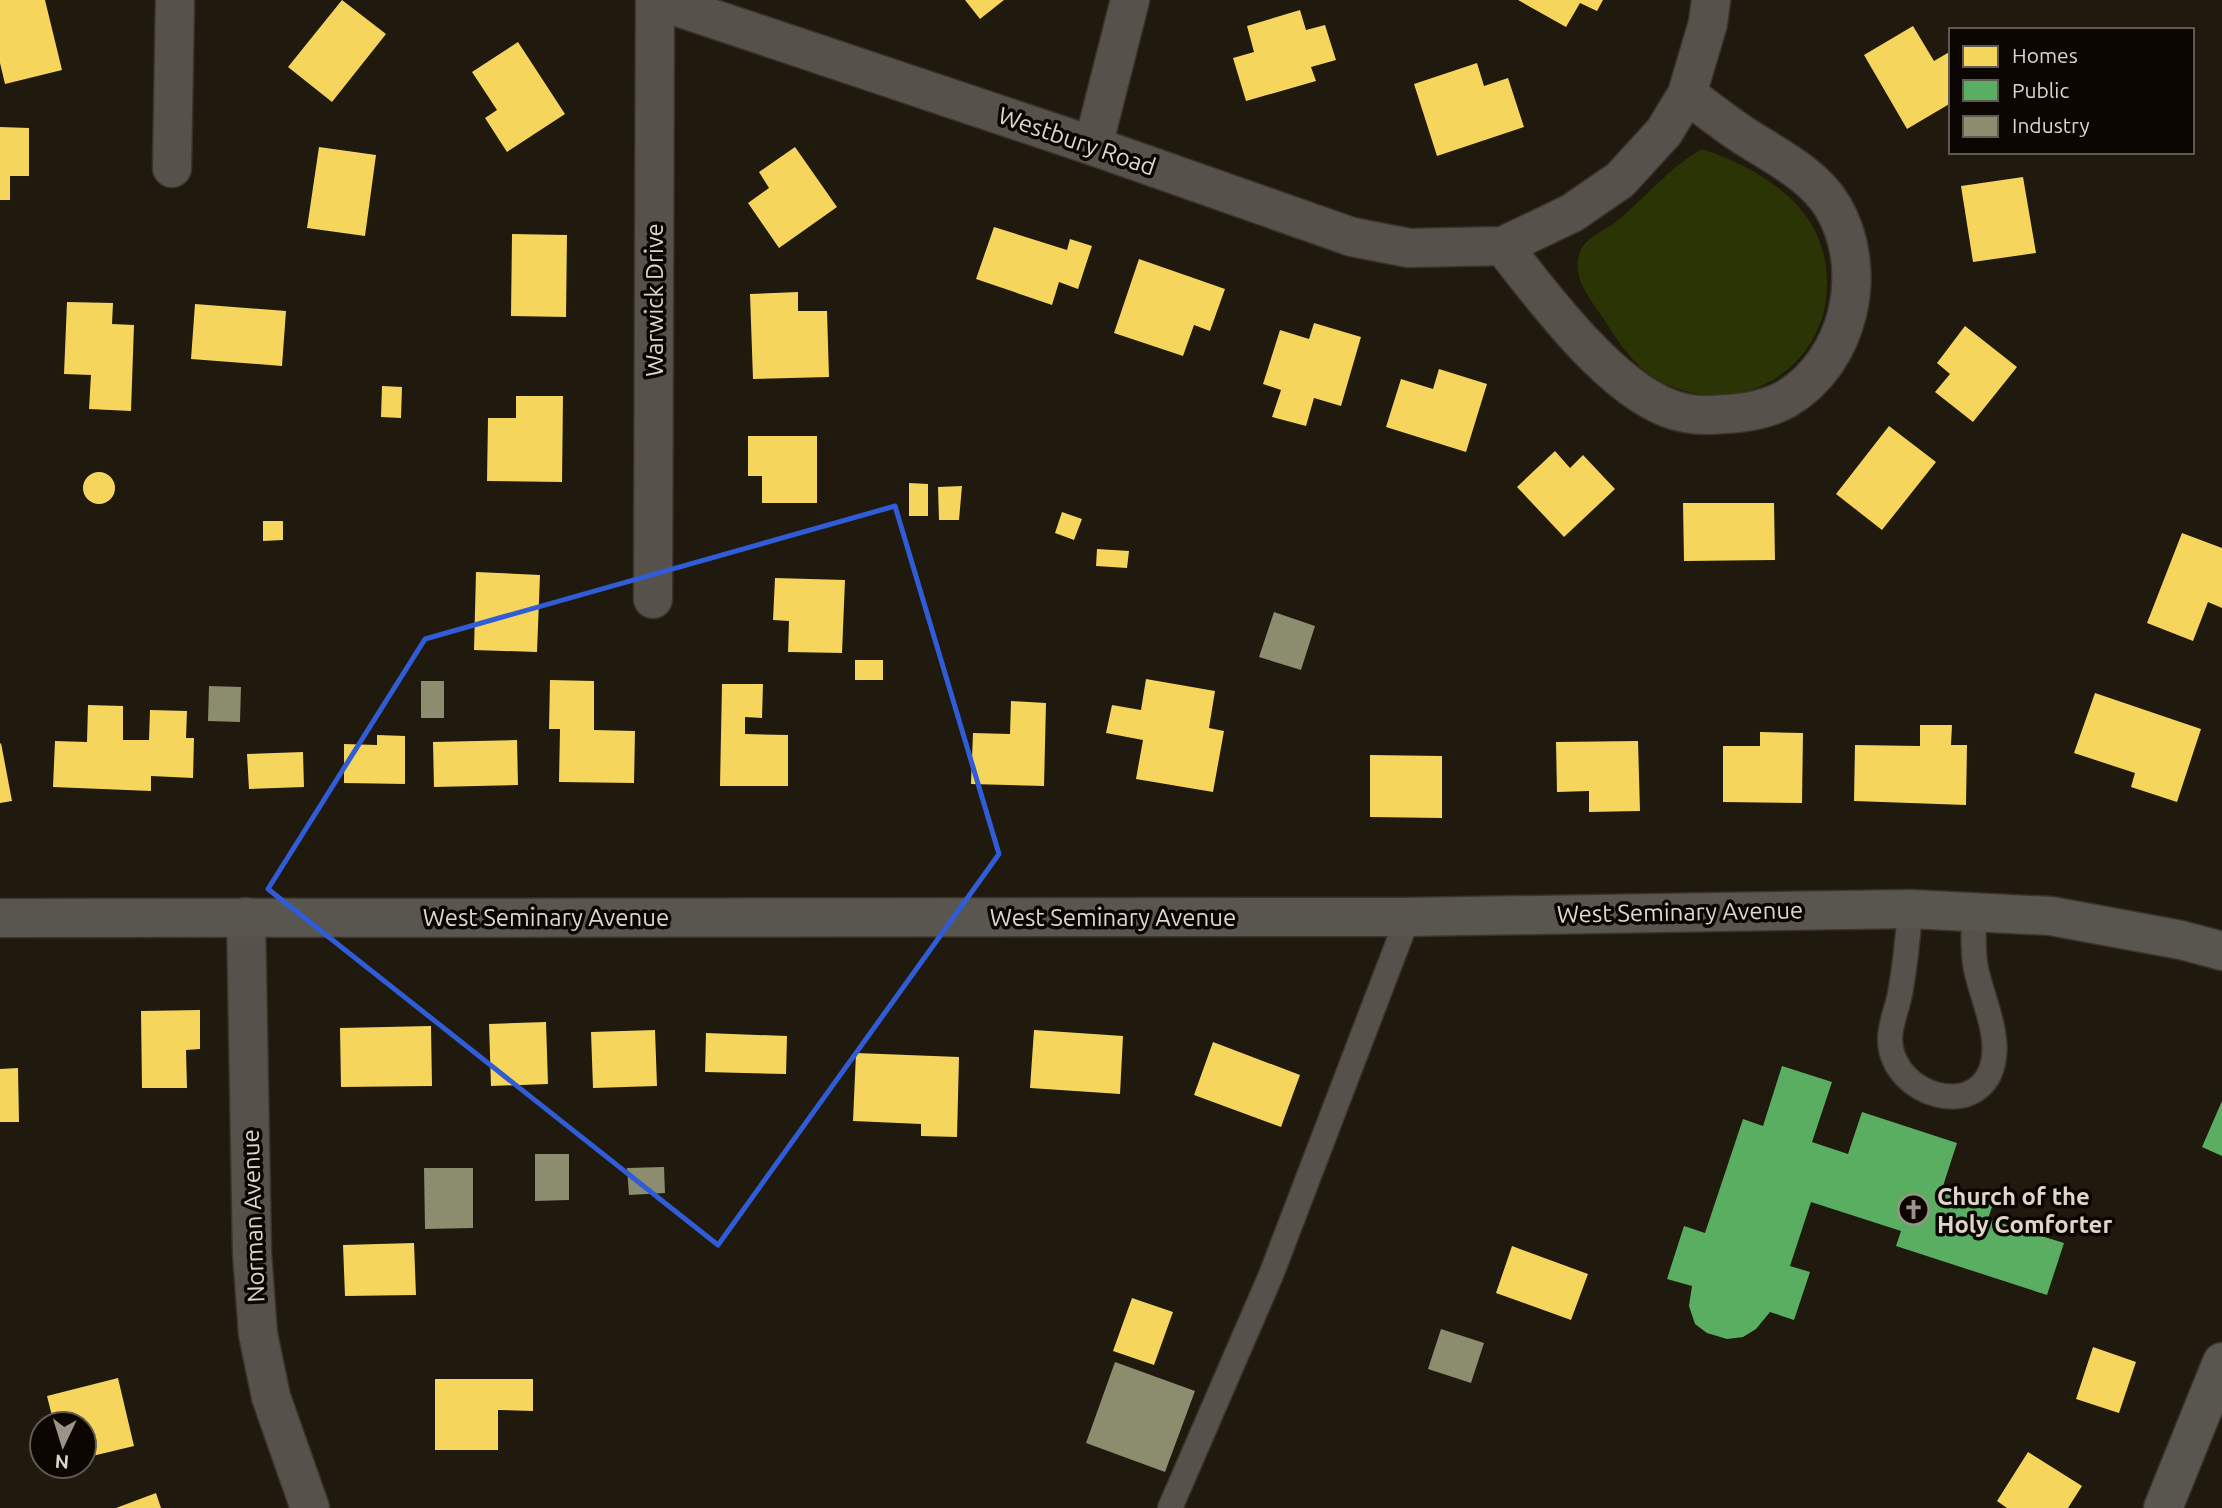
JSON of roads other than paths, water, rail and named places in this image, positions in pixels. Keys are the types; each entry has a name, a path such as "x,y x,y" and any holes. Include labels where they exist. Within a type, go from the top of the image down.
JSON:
{"main road":[{"name":"West Seminary Avenue","path":"0,918 1408,917 1910,909 1974,910 2051,916 2222,951"},
{"path":"2164,1508 2222,1362"}],"street":[{"path":"172,168 175,0"},
{"name":"Westbury Road","path":"656,0 1093,146 1352,237 1409,248 1503,246 1572,213 1620,180 1664,132 1687,94 1708,23 1711,0"},
{"name":"Warwick Drive","path":"653,599 656,0"},
{"path":"1093,146 1130,0"},
{"path":"1503,246 1611,370 1637,392 1669,409 1708,415 1751,412 1787,398 1822,367 1844,328 1852,285 1847,245 1833,206 1805,176 1733,129 1687,94"},
{"name":"Norman Avenue","path":"246,917 252,1253 258,1334 271,1397 310,1508"}],"lane":[{"path":"1910,909 1906,961 1890,1040 1896,1067 1915,1087 1943,1097 1968,1094 1980,1086 1989,1079 1994,1060 1992,1032 1975,965 1974,910"},
{"path":"1170,1508 1271,1275 1408,917"}],"place":[{"name":"Church of the Holy Comforter","path":"1914,1210"}]}
